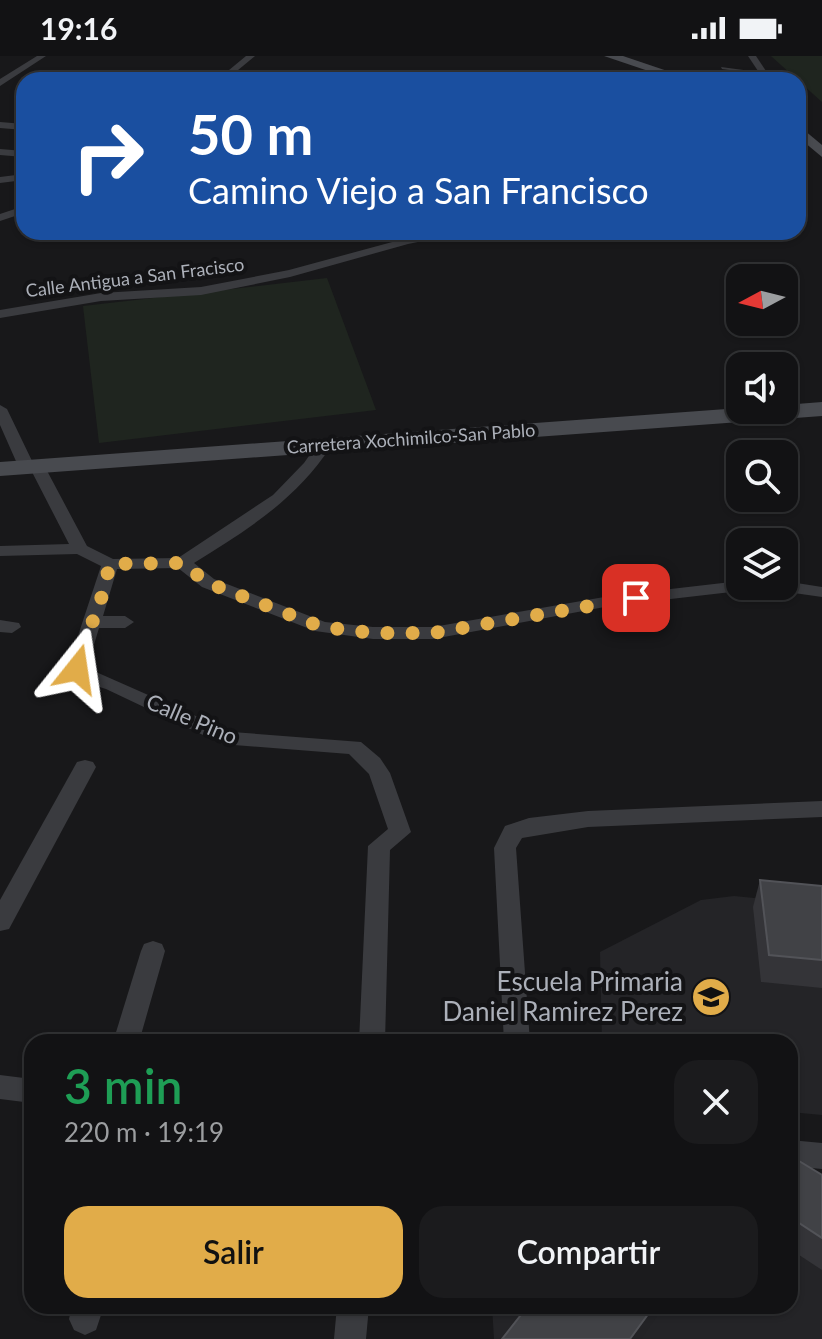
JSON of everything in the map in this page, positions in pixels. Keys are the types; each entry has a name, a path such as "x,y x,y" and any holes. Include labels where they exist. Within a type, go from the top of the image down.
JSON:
{"street":[{"path":"17,72 42,56"},
{"path":"231,72 251,56"},
{"path":"610,56 660,72"},
{"path":"806,137 822,153"},
{"name":"Calle Antigua a San Fracisco","path":"0,314 101,297 201,291 290,273 413,240"},
{"path":"0,409 80,549"},
{"name":"Carretera Xochimilco-San Pablo","path":"0,469 822,409"},
{"path":"0,551 80,549 110,564 182,563 268,509 296,485 323,446"},
{"path":"182,563 208,583 322,627 373,633 433,633 610,601 726,588"},
{"name":"Calle Pino","path":"110,564 100,603 79,656 77,669 84,676 113,685 229,739 354,747 370,756 383,780 400,832 379,846 372,1034"},
{"path":"798,589 822,592"},
{"path":"91,622 125,622"},
{"path":"0,922 85,767"},
{"path":"517,1034 505,848 513,832 529,826 588,819 822,809"},
{"path":"128,1034 153,951"},
{"path":"0,1087 24,1090"},
{"path":"798,1154 822,1156"},
{"path":"350,1339 352,1314"}],"lane":[{"path":"722,68 742,72"}],"shaded area":[{"path":"771,56 822,56 822,102 806,88 806,72 789,72"},
{"path":"327,278 376,410 99,443 83,306"},
{"name":"Escuela Primaria Daniel Ramirez Perez","path":"734,896 822,905 822,1115 798,1113 798,1034 602,1034 600,952 701,900"},
{"path":"798,1174 822,1177 822,1339 494,1339 492,1314 798,1314"}],"building":[{"path":"760,880 822,886 822,960 769,955"},
{"path":"798,1163 822,1175 822,1238 798,1222"},
{"path":"522,1314 648,1314 630,1339 502,1339"}],"place":[{"name":"Escuela Primaria Daniel Ramirez Perez","path":"711,997"}],"route":[{"path":"77,669 110,564 182,563 208,583 322,627 373,633 433,633 636,598"}]}
